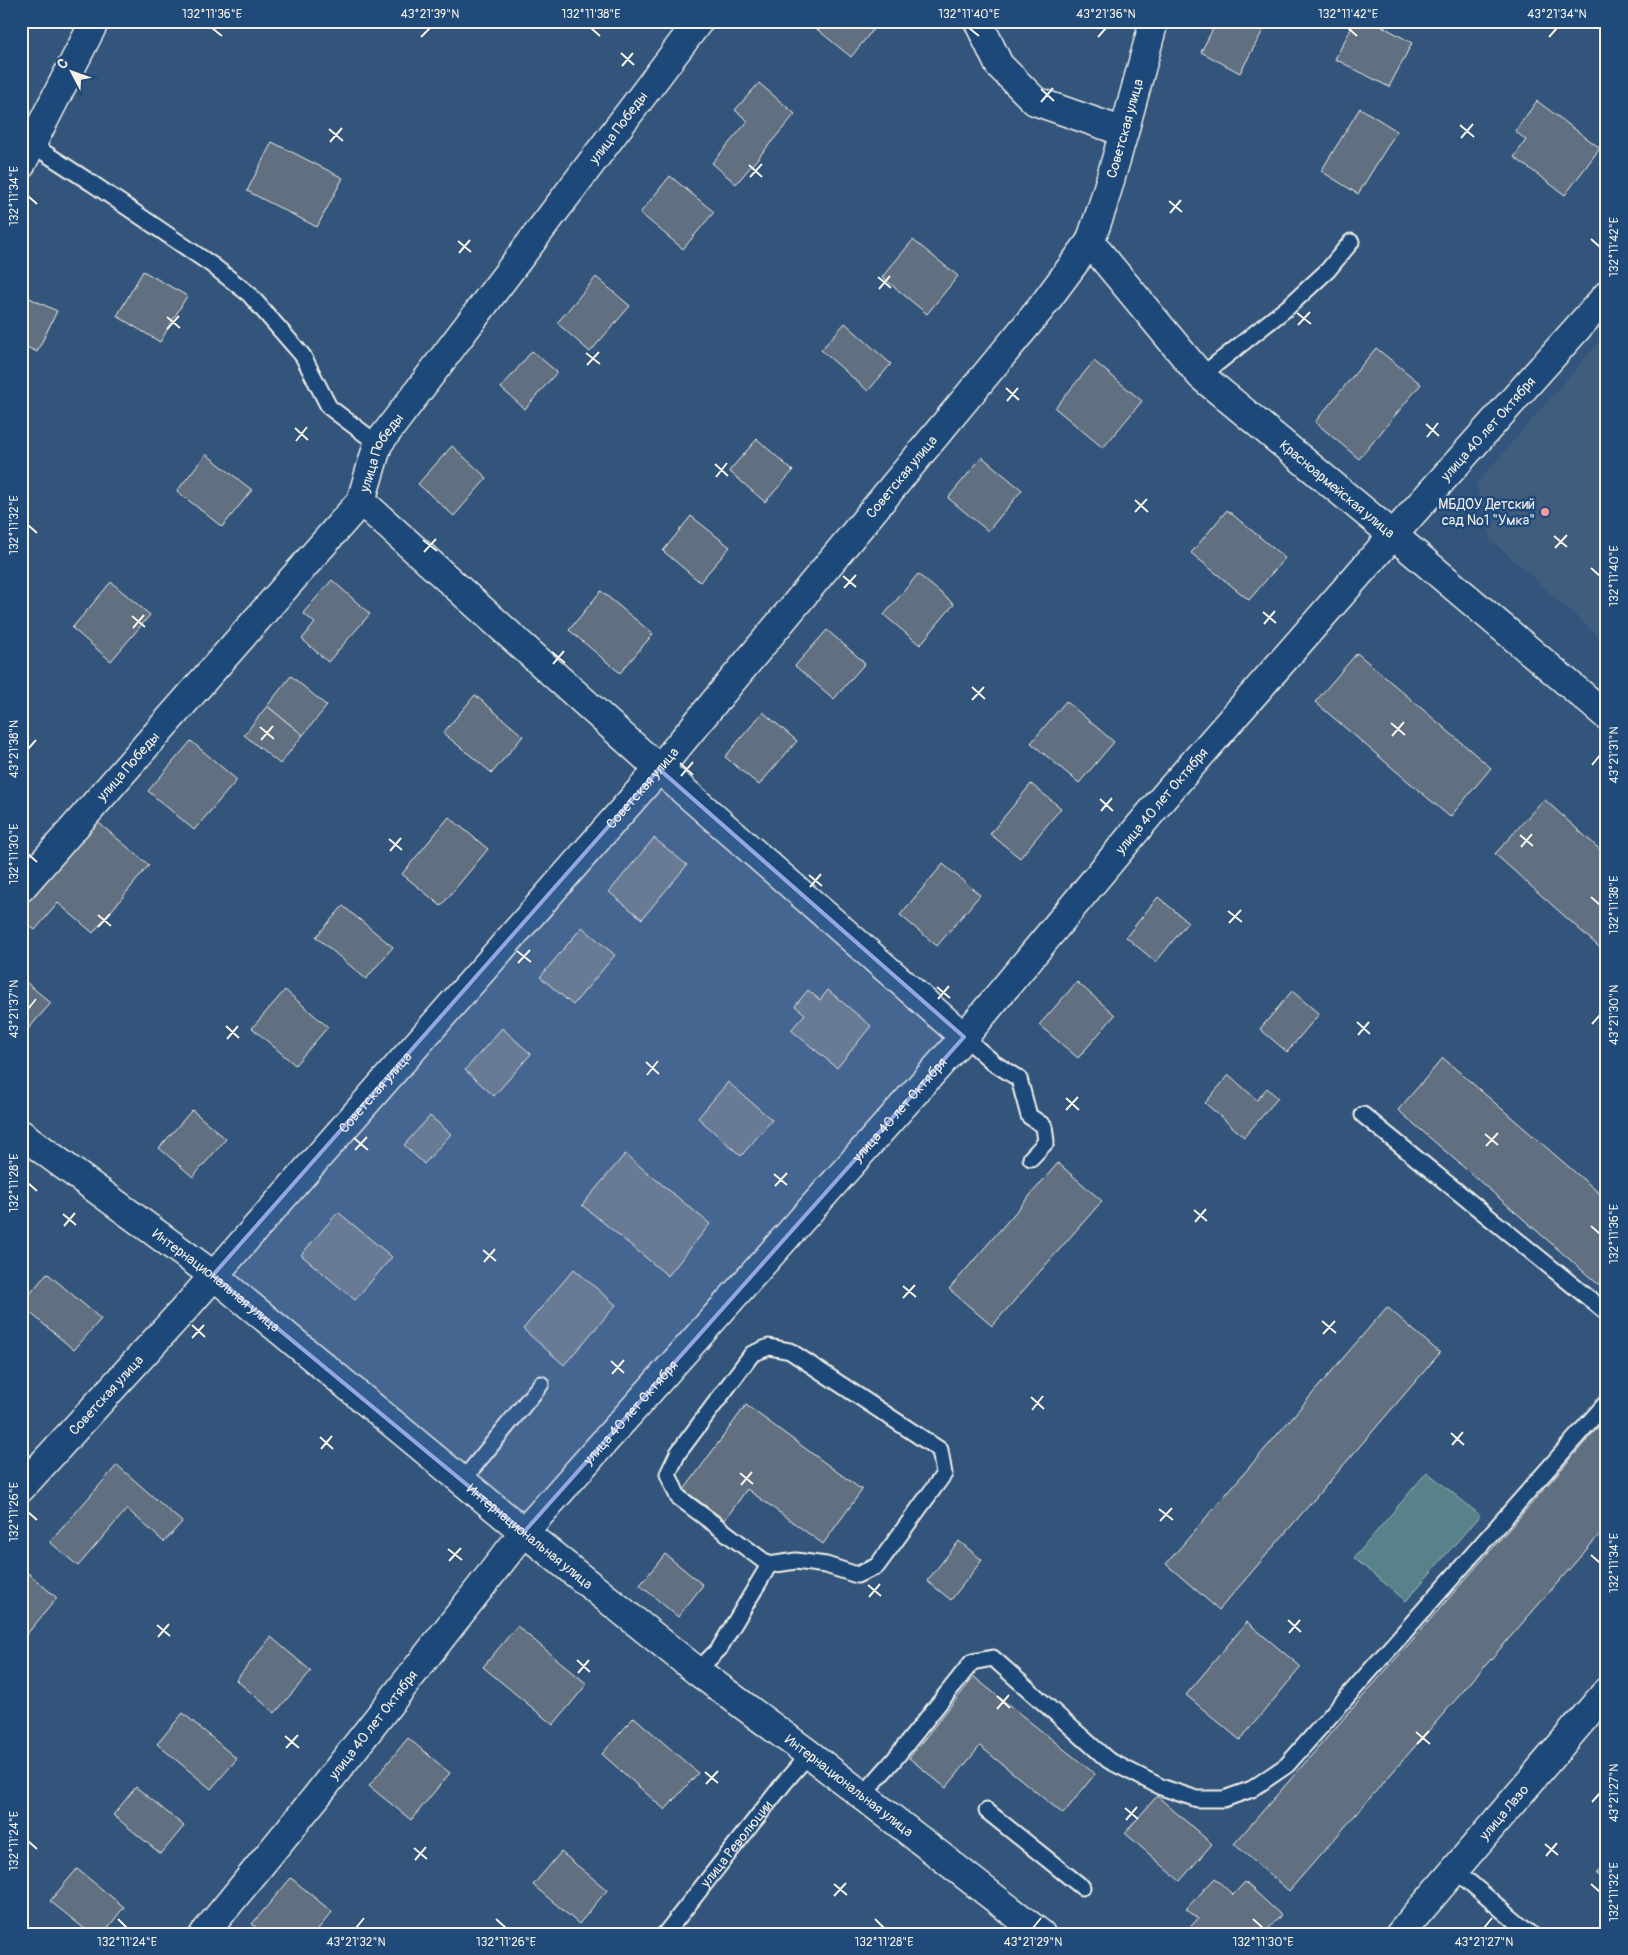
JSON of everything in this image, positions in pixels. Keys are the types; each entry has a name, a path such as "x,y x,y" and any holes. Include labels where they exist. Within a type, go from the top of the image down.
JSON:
{"street":[{"path":"25,149 95,21"},
{"name":"улица Победы","path":"21,888 361,501 378,444 699,24 699,21"},
{"path":"978,21 999,65 1035,101 1124,132"},
{"name":"Советская улица","path":"24,1482 213,1275 659,770 1041,308 1090,242 1102,208 1154,21"},
{"name":"Красноармейская улица","path":"1090,242 1201,376 1607,716"},
{"name":"улица 40 лет Октября","path":"204,1934 316,1797 524,1532 964,1037 1168,792 1393,535 1607,295"},
{"path":"361,501 659,770 964,1037"},
{"name":"Интернациональная улица","path":"21,1134 213,1275 386,1416 462,1482 697,1672 809,1754 1041,1934"},
{"name":"улица Лазо","path":"1400,1934 1607,1691"}],"lane":[{"path":"25,149 94,184 196,254 249,294 303,356 329,407 378,444"},
{"path":"1201,376 1294,301 1328,270 1351,242"},
{"path":"964,1037 994,1063 1019,1078 1028,1116 1044,1126 1046,1142 1031,1158"},
{"path":"1363,1115 1607,1313"},
{"path":"769,1347 790,1352 940,1450 944,1474 877,1566 857,1575 826,1565 796,1561 769,1564 678,1497 668,1474 678,1453 752,1354 769,1347"},
{"path":"462,1482 541,1384"},
{"path":"862,1796 893,1761 972,1662 993,1658 1108,1760 1161,1787 1198,1799 1224,1799 1252,1789 1287,1765 1607,1402"},
{"path":"697,1672 719,1649 769,1564"},
{"name":"улица Революции","path":"665,1934 809,1754"},
{"path":"987,1811 1082,1887"},
{"path":"1454,1869 1530,1934"}],"highlighted area":[{"path":"659,769 964,1037 524,1532 213,1275"}],"shaded area":[{"name":"МБДОУ Детский сад №1 \"Умка\"","path":"1607,333 1607,644 1491,540 1476,484"}],"green space":[{"path":"1427,1472 1480,1515 1406,1601 1354,1558"}],"building":[{"path":"807,21 880,21 851,57"},
{"path":"1217,21 1268,21 1240,73 1201,52"},
{"path":"1355,21 1373,21 1412,43 1389,87 1335,59"},
{"path":"1607,55 1607,68 1600,63"},
{"path":"759,83 795,114 736,184 712,163 748,121 735,110"},
{"path":"1537,101 1600,148 1565,195 1514,157 1526,140 1515,131"},
{"path":"1360,108 1397,131 1358,194 1321,171"},
{"path":"272,142 343,178 317,227 247,191"},
{"path":"670,176 714,212 683,249 640,213"},
{"path":"913,240 958,276 927,314 882,277"},
{"path":"143,271 187,296 160,342 117,316"},
{"path":"596,277 630,306 590,352 557,323"},
{"path":"21,294 57,311 37,352 21,344"},
{"path":"845,323 891,364 868,391 821,350"},
{"path":"1376,348 1421,384 1359,459 1315,422"},
{"path":"532,351 557,372 525,409 501,388"},
{"path":"1094,361 1142,401 1103,448 1055,408"},
{"path":"757,439 793,471 765,502 729,471"},
{"path":"452,446 487,478 454,516 418,484"},
{"path":"206,454 252,490 222,527 177,491"},
{"path":"982,457 1022,490 988,531 948,498"},
{"path":"1227,510 1285,558 1249,600 1191,553"},
{"path":"691,516 730,547 700,582 663,551"},
{"path":"918,574 954,604 920,645 884,615"},
{"path":"332,580 370,614 328,662 302,639 315,623 303,613"},
{"path":"111,582 150,615 111,661 72,628"},
{"path":"601,591 653,634 620,673 569,630"},
{"path":"827,630 865,663 834,699 795,666"},
{"path":"1357,653 1491,768 1450,817 1315,702"},
{"path":"291,676 327,706 303,735 267,706"},
{"path":"475,695 523,736 492,773 443,733"},
{"path":"1066,701 1114,742 1079,783 1031,743"},
{"path":"267,706 303,735 280,764 244,735"},
{"path":"763,712 797,741 759,785 725,757"},
{"path":"191,741 237,780 194,830 148,791"},
{"path":"1031,784 1061,808 1020,858 990,834"},
{"path":"1544,799 1607,856 1607,954 1495,854"},
{"path":"88,814 149,865 93,933 58,903 35,930 21,919 21,894"},
{"path":"449,817 488,849 441,906 402,874"},
{"path":"654,838 687,865 642,919 609,892"},
{"path":"943,864 980,895 937,946 900,915"},
{"path":"1158,897 1188,922 1156,962 1126,937"},
{"path":"343,906 393,947 366,979 316,937"},
{"path":"582,927 615,955 573,1005 540,977"},
{"path":"21,978 51,1003 21,1037"},
{"path":"1077,982 1115,1015 1078,1058 1039,1025"},
{"path":"285,990 328,1027 295,1065 252,1028"},
{"path":"808,990 820,1000 828,990 871,1026 837,1068 791,1030 805,1014 795,1006"},
{"path":"1292,991 1319,1014 1287,1052 1260,1029"},
{"path":"502,1028 531,1054 494,1096 465,1070"},
{"path":"1443,1058 1607,1200 1607,1292 1398,1110"},
{"path":"1229,1075 1257,1100 1267,1088 1278,1098 1244,1137 1205,1103"},
{"path":"728,1082 772,1120 741,1156 698,1118"},
{"path":"192,1110 226,1139 193,1177 159,1148"},
{"path":"430,1116 451,1134 424,1164 404,1145"},
{"path":"625,1154 710,1224 668,1276 582,1205"},
{"path":"1058,1163 1102,1201 992,1326 949,1289"},
{"path":"338,1212 392,1257 355,1300 301,1255"},
{"path":"574,1269 616,1305 564,1365 523,1329"},
{"path":"47,1273 101,1319 74,1350 21,1305"},
{"path":"1387,1307 1440,1353 1219,1610 1166,1564"},
{"path":"746,1405 862,1490 823,1544 747,1489 725,1520 684,1490"},
{"path":"1607,1417 1607,1526 1289,1891 1234,1844"},
{"path":"117,1465 182,1522 164,1542 127,1509 78,1566 50,1542"},
{"path":"959,1541 982,1560 951,1600 927,1581"},
{"path":"665,1554 703,1585 678,1617 640,1585"},
{"path":"28,1573 57,1598 21,1641 21,1582"},
{"path":"1247,1622 1301,1667 1240,1740 1186,1695"},
{"path":"517,1626 587,1684 553,1725 483,1667"},
{"path":"271,1637 311,1671 275,1713 236,1680"},
{"path":"974,1677 1095,1774 1063,1814 980,1746 946,1788 909,1758"},
{"path":"183,1713 237,1759 211,1789 157,1744"},
{"path":"634,1717 698,1773 665,1810 602,1754"},
{"path":"408,1738 450,1773 411,1820 369,1786"},
{"path":"136,1787 184,1826 161,1854 113,1815"},
{"path":"1157,1796 1212,1844 1180,1881 1125,1833"},
{"path":"561,1852 607,1890 579,1924 533,1885"},
{"path":"1607,1863 1607,1882 1597,1874"},
{"path":"77,1869 124,1907 103,1934 91,1934 50,1901"},
{"path":"291,1878 332,1912 314,1934 264,1934 252,1924"},
{"path":"1215,1878 1233,1895 1245,1882 1281,1915 1264,1934 1189,1934 1186,1931 1198,1919 1186,1909"}],"place":[{"name":"МБДОУ Детский сад №1 \"Умка\"","path":"1545,512"}]}
